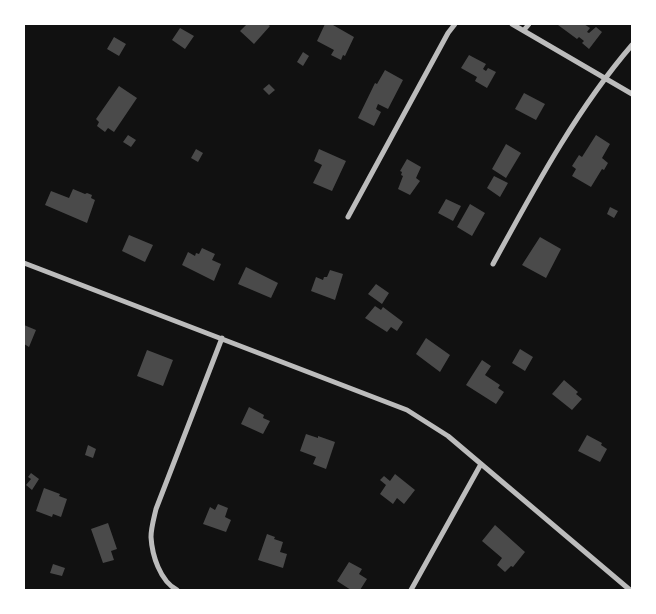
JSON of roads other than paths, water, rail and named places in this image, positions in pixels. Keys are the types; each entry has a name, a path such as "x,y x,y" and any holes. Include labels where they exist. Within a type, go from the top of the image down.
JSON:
{"street":[{"path":"348,217 448,33 455,24"},
{"path":"512,24 632,94"},
{"path":"524,30 529,24"},
{"path":"493,264 570,130 632,45"},
{"path":"24,263 407,410 448,436 630,590"},
{"path":"177,590 170,586 156,562 151,536 156,509 222,338"},
{"path":"411,590 481,464"}]}
